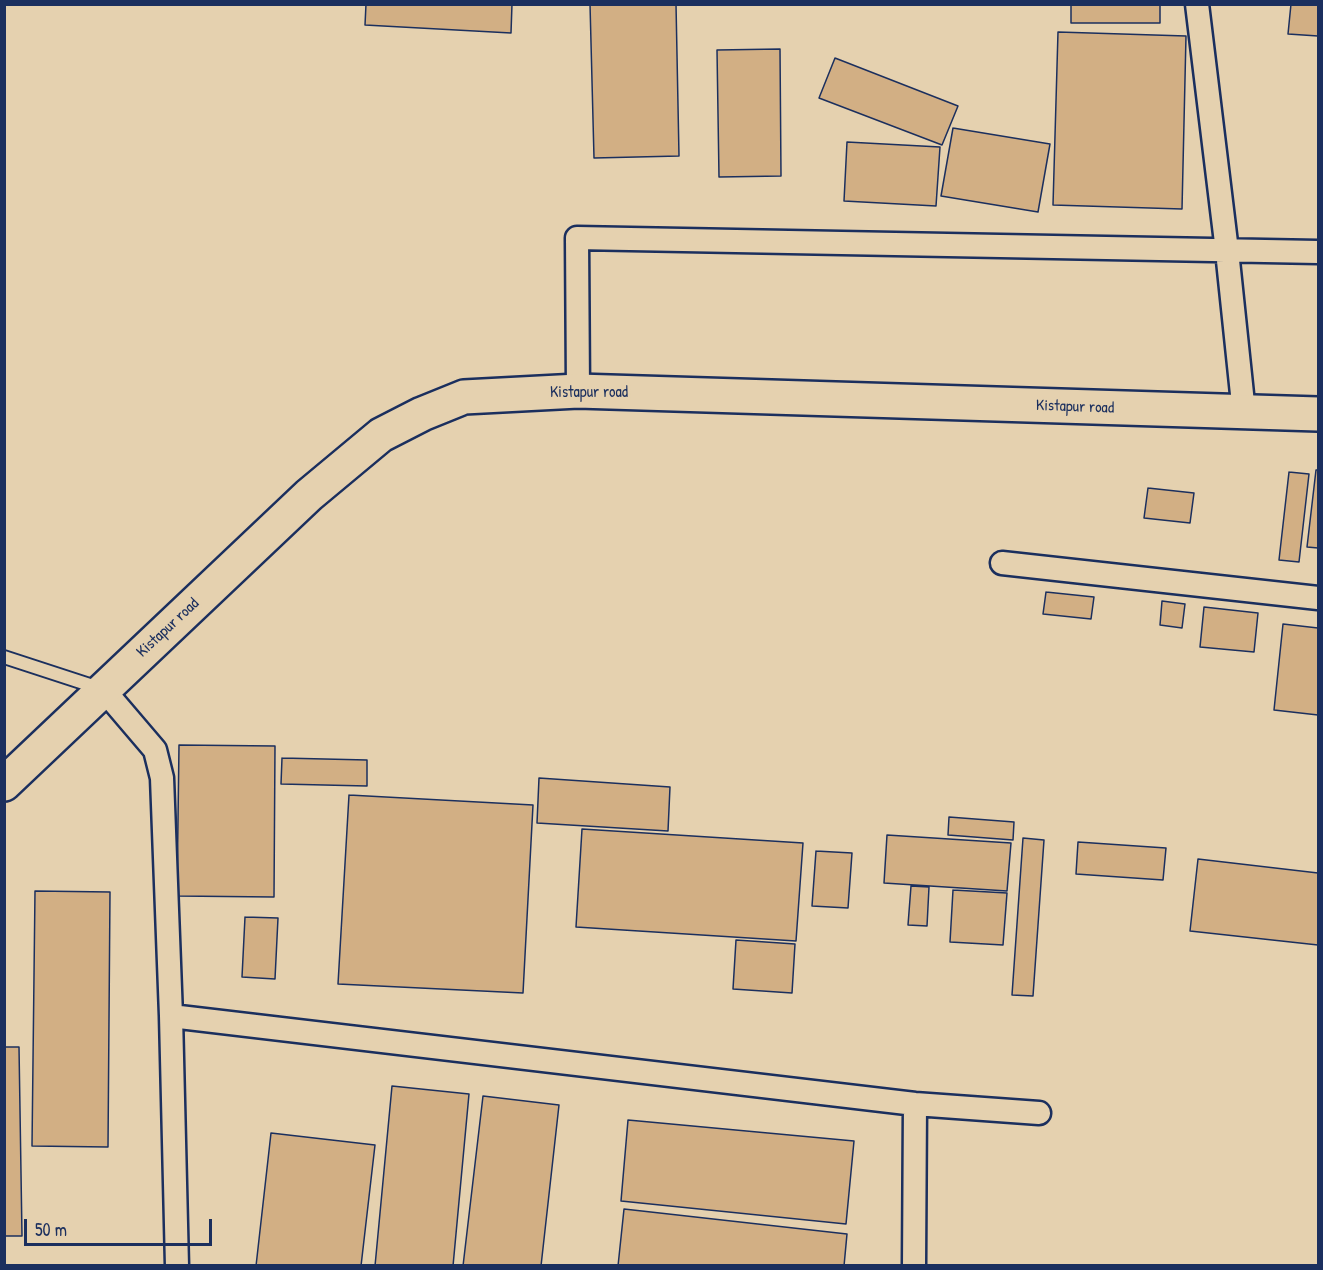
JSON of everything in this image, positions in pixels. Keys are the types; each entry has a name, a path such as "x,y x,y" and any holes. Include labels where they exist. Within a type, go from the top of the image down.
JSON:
{"main road":[{"name":"Kistapur road","path":"4,784 309,495 381,435 422,414 464,397 578,391 1318,414"}],"street":[{"path":"1197,4 1244,413"},
{"path":"578,391 577,238 1318,252"},
{"path":"1002,563 1318,598"},
{"path":"103,689 155,750 162,778 177,1266"},
{"path":"171,1016 915,1104 1039,1113"},
{"path":"914,1266 915,1104"}],"lane":[{"path":"4,657 103,689"}],"building":[{"path":"366,4 512,4 511,33 365,25"},
{"path":"590,4 676,4 679,156 594,158"},
{"path":"1071,4 1160,4 1160,23 1071,23"},
{"path":"1291,4 1318,4 1318,36 1288,34"},
{"path":"1058,32 1186,36 1182,209 1053,205"},
{"path":"780,49 781,176 719,177 717,50"},
{"path":"835,58 958,106 942,145 819,98"},
{"path":"953,128 1050,144 1038,212 941,196"},
{"path":"847,142 940,147 936,206 844,201"},
{"path":"1316,470 1318,470 1318,548 1307,547"},
{"path":"1289,472 1309,474 1299,562 1279,560"},
{"path":"1148,488 1194,493 1190,523 1144,518"},
{"path":"1046,592 1094,597 1091,619 1043,614"},
{"path":"1162,601 1185,604 1182,628 1160,625"},
{"path":"1204,607 1258,613 1254,652 1200,647"},
{"path":"1283,624 1318,628 1318,715 1274,710"},
{"path":"179,745 275,746 274,897 177,896"},
{"path":"282,758 367,760 367,786 281,784"},
{"path":"539,778 670,787 668,831 537,823"},
{"path":"349,795 533,805 523,993 338,984"},
{"path":"949,817 1014,822 1013,840 948,835"},
{"path":"582,829 803,843 796,941 576,927"},
{"path":"887,835 1011,843 1007,891 884,883"},
{"path":"1023,838 1044,840 1033,996 1012,995"},
{"path":"1078,842 1166,848 1163,880 1076,874"},
{"path":"816,851 852,853 848,908 812,906"},
{"path":"1198,859 1318,873 1318,945 1190,931"},
{"path":"911,886 929,887 927,926 908,925"},
{"path":"953,890 1007,893 1003,945 950,942"},
{"path":"35,891 110,892 108,1147 32,1146"},
{"path":"245,917 278,918 275,979 242,977"},
{"path":"736,940 795,944 792,993 733,989"},
{"path":"4,1047 19,1047 22,1236 4,1236"},
{"path":"392,1086 469,1094 453,1266 375,1266"},
{"path":"483,1096 559,1105 541,1266 463,1266"},
{"path":"628,1120 854,1141 846,1224 621,1201"},
{"path":"271,1133 375,1145 361,1266 256,1266"},
{"path":"624,1209 847,1234 844,1266 618,1266"}]}
